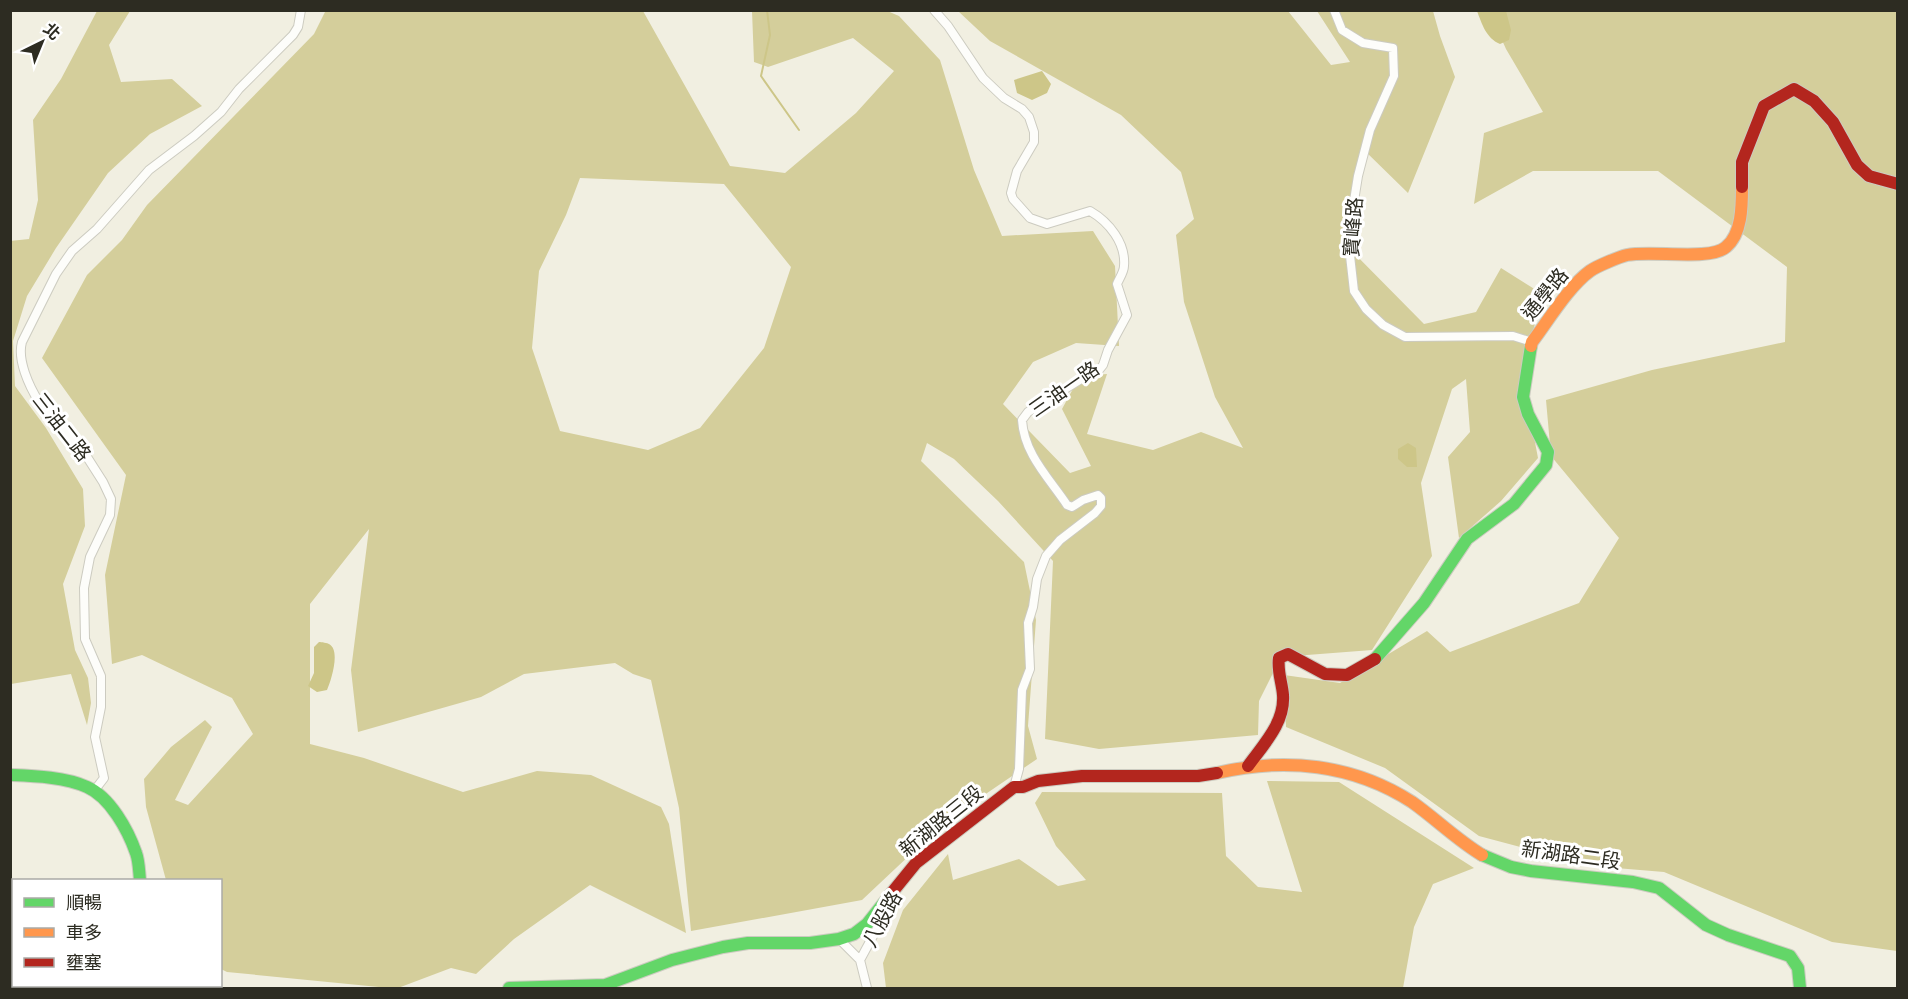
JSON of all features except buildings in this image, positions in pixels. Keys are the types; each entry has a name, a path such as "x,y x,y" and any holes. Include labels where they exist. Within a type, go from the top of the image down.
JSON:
{"street":[{"name":"三油二路","path":"94,791 104,778 95,737 101,707 101,676 85,639 84,588 90,557 110,515 111,499 80,446 39,402 30,385 20,350 22,342 66,258 97,229 149,170 222,112 239,89 293,35 301,10"},
{"name":"三油一路","path":"934,10 948,26 983,78 1004,98 1023,109 1029,117 1034,132 1034,142 1017,171 1011,193 1013,199 1030,218 1047,224 1090,211 1101,218 1121,243 1124,267 1117,284 1127,315 1108,350 1103,365 1028,412 1022,420 1023,432 1033,458 1067,505 1072,507 1098,495 1101,498 1101,506 1059,540 1046,556 1036,579 1033,607 1028,622 1030,669 1022,690 1020,762 1014,787"},
{"name":"寶峰路","path":"1334,10 1342,30 1363,43 1393,48 1395,63 1394,76 1370,130 1358,176 1348,238 1354,291 1366,309 1383,325 1405,337 1513,336 1532,342"},
{"name":"通學路","path":"1248,766 1281,721 1283,699 1277,665 1279,658 1288,654 1325,674 1347,675 1372,662 1424,603 1467,539 1514,504 1546,465 1548,452 1528,414 1523,397 1532,342 1568,294 1590,271 1627,255 1713,254 1725,249 1733,240 1742,210 1742,162 1764,106 1794,90 1814,101 1833,122 1857,165 1869,176 1898,184"},
{"name":"新湖路二段","path":"1248,766 1300,764 1350,771 1409,801 1470,848 1492,860 1520,869 1547,874 1596,878 1655,887 1697,919 1732,937 1785,952 1792,957 1800,970 1800,988"},
{"name":"新湖路三段","path":"509,988 603,986 620,982 646,969 704,951 750,943 815,944 840,940 859,931 867,924 916,863 1014,787 1066,777 1198,776 1218,774 1248,766"},
{"path":"10,775 27,775 79,785 94,791 103,799 129,837 137,856 140,879"},
{"name":"八股路","path":"860,960 904,877"},
{"name":"八股路","path":"840,940 860,960 867,988"}],"shaded area":[{"path":"326,10 643,11 730,166 785,173 856,113 894,71 853,38 768,67 754,62 752,11 885,10 899,16 940,60 974,170 1002,236 1093,231 1115,266 1119,346 1076,343 1033,362 1003,404 1070,473 1091,466 1062,409 1080,376 1107,374 1087,434 1153,450 1201,432 1243,448 1215,397 1184,302 1176,235 1194,219 1181,172 1121,115 990,41 958,11 1288,11 1331,65 1350,62 1317,11 1433,11 1455,77 1408,193 1363,149 1346,245 1424,324 1476,312 1501,268 1544,295 1521,369 1538,458 1501,501 1459,538 1448,457 1470,432 1466,379 1452,389 1421,483 1432,556 1372,650 1281,657 1259,701 1258,735 1099,749 1045,739 1053,561 998,501 954,459 927,443 921,461 1024,562 1036,620 1028,726 1037,759 946,821 862,900 691,931 679,808 651,680 633,674 615,663 524,674 481,697 358,732 351,670 369,529 310,604 310,744 364,758 463,792 537,771 591,775 661,807 669,824 686,933 590,885 514,939 476,974 451,968 398,988 389,988 227,972 222,970 222,879 166,879 146,807 144,779 171,747 205,720 212,727 175,800 188,805 253,734 232,698 142,655 112,664 105,575 126,475 42,358 87,275 122,240 147,205 314,34","holes":["580,178 724,184 791,267 764,348 700,428 648,450 560,431 532,348 539,271 566,215"]},
{"path":"97,11 130,11 109,45 121,82 172,79 202,106 150,134 108,173 56,248 27,296 13,341 15,386 46,428 83,489 85,526 63,584 75,650 88,678 91,703 87,725 71,674 11,684 10,241 29,239 38,200 33,120 61,79"},
{"path":"1477,11 1506,11 1511,30 1509,40 1500,44 1491,38"},
{"path":"1489,11 1897,11 1897,951 1832,942 1664,872 1592,866 1479,836 1385,768 1286,727 1284,675 1340,683 1427,631 1450,652 1579,603 1619,538 1551,456 1546,400 1652,370 1785,342 1787,267 1658,171 1533,171 1474,204 1484,133 1543,112 1506,49"},
{"path":"1042,71 1051,84 1047,93 1032,100 1017,93 1014,80"},
{"path":"1408,443 1416,448 1417,467 1407,467 1398,459 1398,449"},
{"path":"319,642 333,647 335,659 327,690 317,692 308,686 314,673 314,647"},
{"path":"1267,781 1339,782 1474,868 1433,884 1414,927 1403,988 886,988 883,963 903,910 948,854 953,880 1019,859 1058,886 1086,880 1056,846 1035,803 1042,792 1222,793 1226,856 1258,887 1302,892"}],"waterway":[{"path":"767,10 770,35 761,76 799,130"}],"traffic: fast":[{"path":"1375,659 1424,603 1467,539 1514,504 1546,465 1548,452 1528,414 1523,397 1531,346"},
{"path":"10,775 59,779 87,787 103,798 111,806 128,834 137,856 140,879"},
{"path":"1482,855 1511,867 1531,871 1633,882 1659,888 1706,925 1790,956 1798,968 1800,988"},
{"path":"509,988 605,985 672,960 723,947 748,943 810,943 839,939 854,934 867,924 890,895"}],"traffic: slow":[{"path":"1531,346 1567,295 1590,271 1627,255 1708,253 1726,247 1738,227 1742,187"},
{"path":"1217,773 1268,765 1293,765 1318,767 1366,779 1412,802 1482,855"}],"traffic: jam":[{"path":"1742,187 1742,162 1764,106 1794,89 1814,101 1833,122 1857,165 1869,176 1898,184"},
{"path":"1248,766 1272,733 1283,705 1279,658 1288,654 1325,674 1347,675 1375,659"},
{"path":"890,895 916,863 1014,787 1023,787 1038,781 1082,776 1198,776 1217,773"}]}
